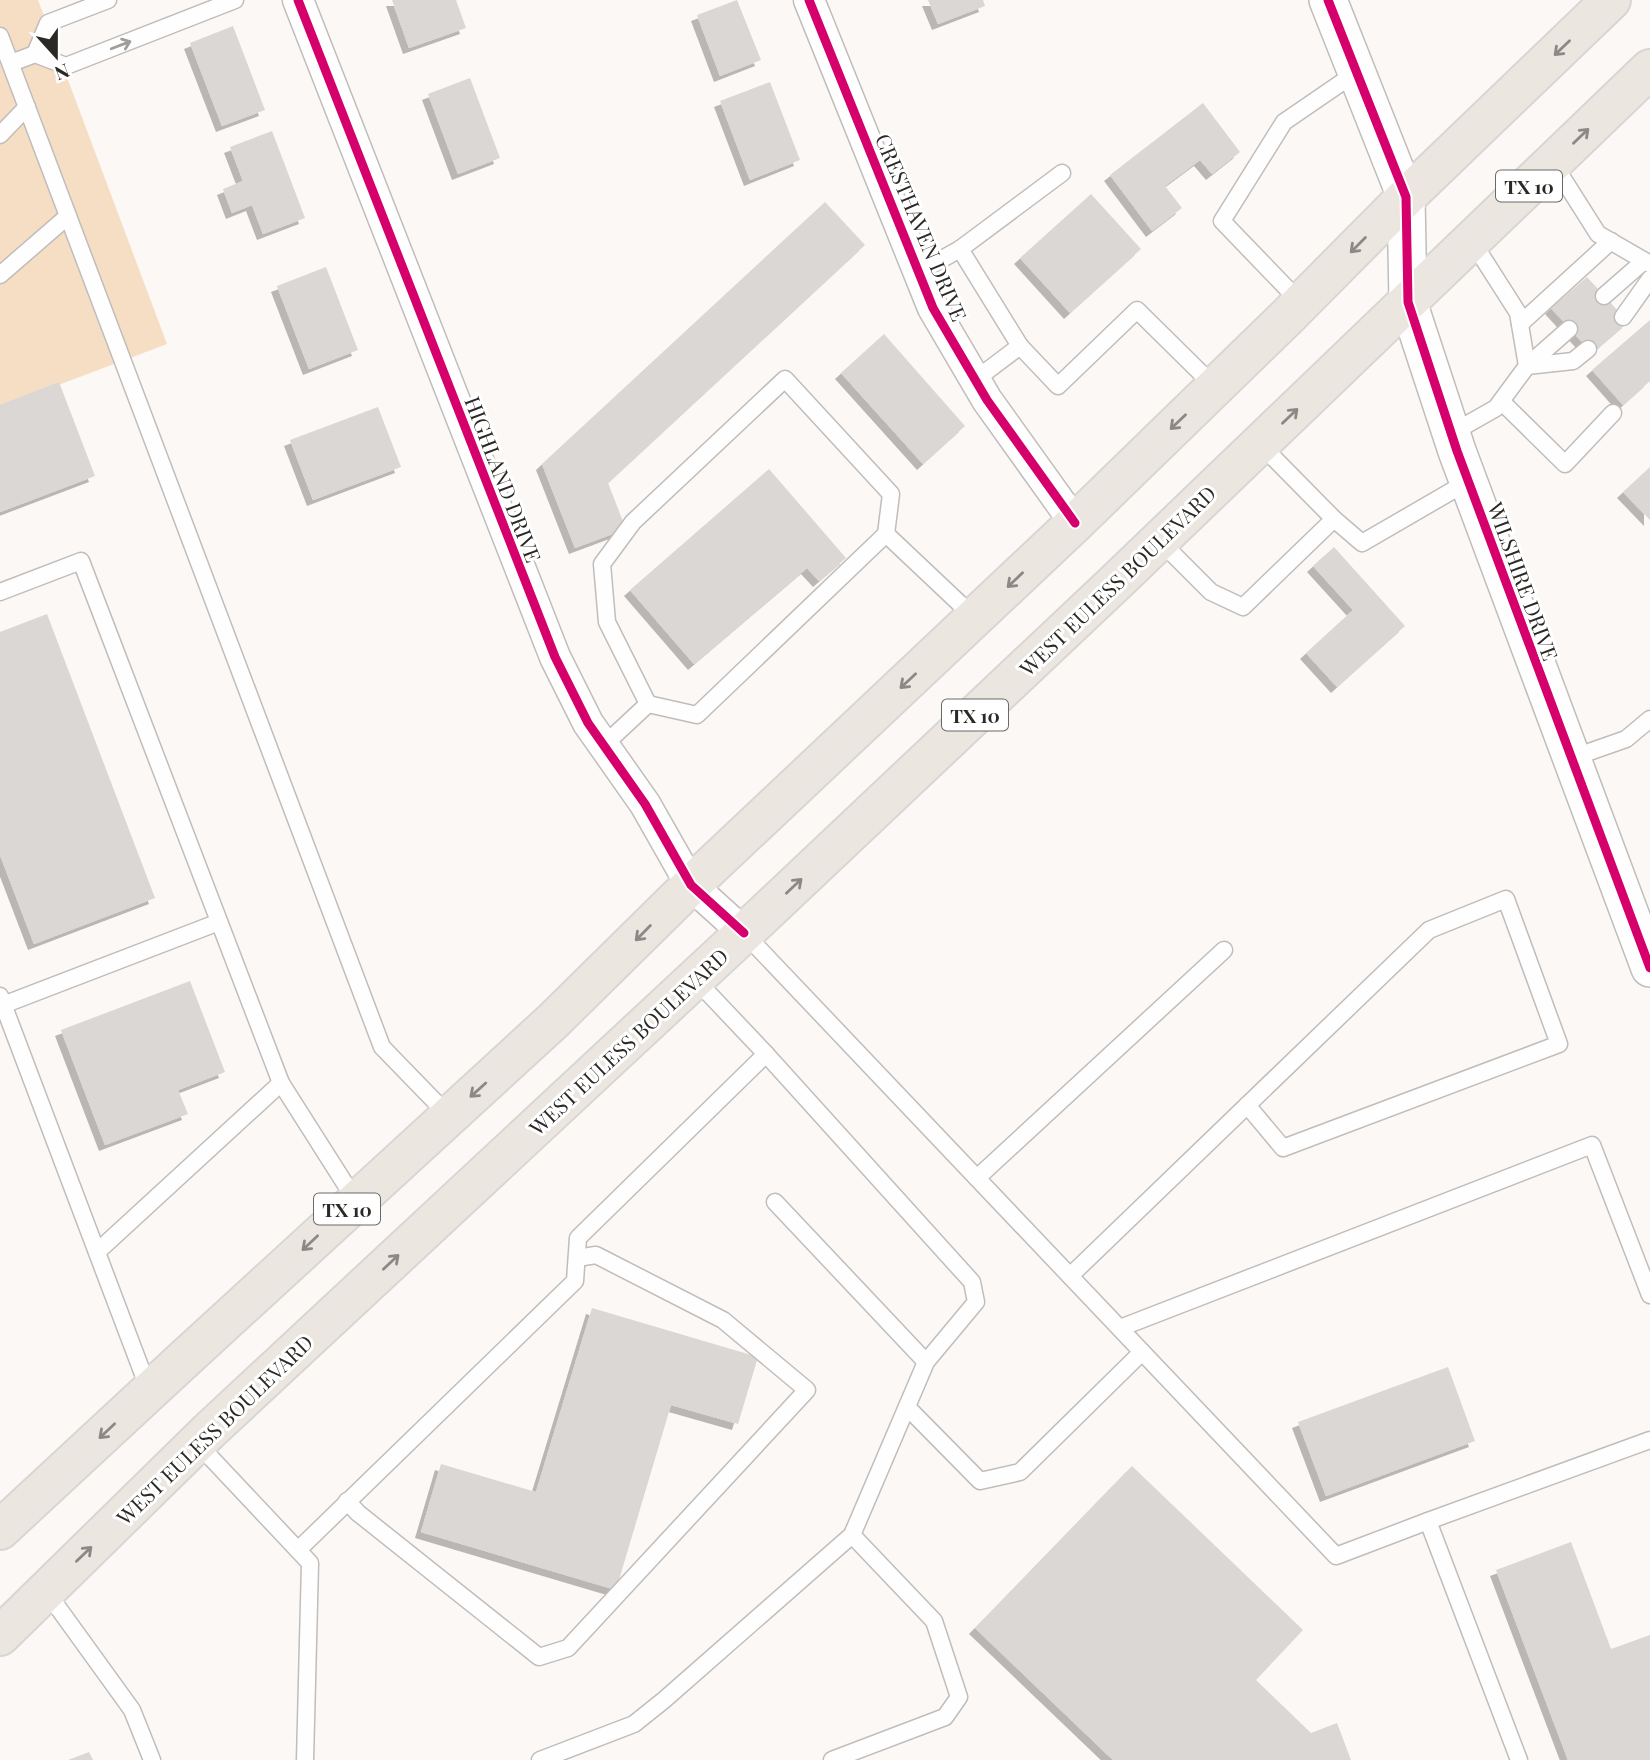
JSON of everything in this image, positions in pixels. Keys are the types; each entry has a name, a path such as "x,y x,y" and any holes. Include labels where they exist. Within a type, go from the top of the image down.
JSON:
{"main road":[{"name":"TX 10","path":"0,1530 553,1021 691,885 1075,523 1406,197 1611,0"},
{"name":"WEST EULESS BOULEVARD","path":"0,1636 197,1443 744,933 1260,444 1650,69"}],"street":[{"name":"HIGHLAND DRIVE","path":"298,0 555,657 588,723 645,804 691,885 744,933"},
{"name":"CRESTHAVEN DRIVE","path":"810,0 933,308 987,400 1075,523"},
{"path":"1328,0 1406,197"},
{"name":"WILSHIRE DRIVE","path":"1406,197 1408,302 1469,481 1650,968"}],"lane":[{"path":"35,54 48,23 107,0"},
{"path":"10,64 35,54 66,66 235,0"},
{"path":"0,36 382,1047 449,1116"},
{"path":"1301,303 1222,221 1284,122 1356,72"},
{"path":"0,135 27,107"},
{"path":"1553,163 1598,234 1647,262 1604,296"},
{"path":"919,272 960,249 1062,173"},
{"path":"0,275 68,216"},
{"path":"1472,241 1518,313 1527,366"},
{"path":"1520,324 1611,242"},
{"path":"960,249 1020,346 1058,386 1138,310 1215,387"},
{"path":"1623,317 1650,279"},
{"path":"1452,433 1496,408 1527,366 1569,329"},
{"path":"975,380 1020,346"},
{"path":"1527,366 1573,361 1588,349"},
{"path":"785,379 891,494 886,534 696,715 648,705 607,622 602,564 633,522 785,379"},
{"path":"1502,401 1565,464 1614,413"},
{"path":"1260,444 1334,519 1362,543 1469,481"},
{"path":"1159,540 1211,592 1243,607 1334,519"},
{"path":"886,534 975,618"},
{"path":"0,592 81,561 281,1083 356,1201"},
{"path":"604,745 648,705"},
{"path":"1572,758 1626,738 1650,719"},
{"path":"1070,1276 1247,1105 1429,930 1506,899 1559,1044 1283,1148 1247,1105"},
{"path":"150,1391 2,1000 219,922"},
{"path":"744,933 1336,1556 1650,1440"},
{"path":"977,1178 1224,950"},
{"path":"540,1760 634,1724 852,1535 926,1362 976,1302 972,1282 695,979"},
{"path":"298,1550 575,1281 578,1238 766,1054"},
{"path":"97,1252 281,1083"},
{"path":"1120,1328 1592,1145 1650,1295"},
{"path":"775,1202 926,1362"},
{"path":"347,1501 358,1513 539,1657 568,1648 807,1390 723,1320 596,1255 577,1258"},
{"path":"907,1408 979,1481 1020,1472 1142,1352"},
{"path":"197,1443 310,1563 305,1760"},
{"path":"1428,1521 1519,1760"},
{"path":"832,1760 945,1717 959,1697 934,1621 852,1535"},
{"path":"46,1591 132,1710 152,1760"}],"shaded area":[{"path":"0,0 38,0 167,344 0,407"}],"building":[{"path":"392,0 456,0 466,28 409,48"},
{"path":"737,0 761,60 720,76 697,15"},
{"path":"928,0 983,0 985,6 938,24"},
{"path":"233,26 265,110 222,126 190,43"},
{"path":"470,78 500,158 458,174 428,94"},
{"path":"770,82 800,160 750,180 720,101"},
{"path":"1203,103 1240,152 1212,174 1200,160 1165,186 1182,208 1152,231 1110,175"},
{"path":"272,131 305,218 263,234 252,205 232,213 223,189 243,181 230,147"},
{"path":"1091,194 1141,249 1070,313 1020,258"},
{"path":"825,202 865,245 608,483 626,529 575,548 542,464"},
{"path":"326,267 358,350 309,369 277,286"},
{"path":"1587,277 1628,322 1592,353 1551,308"},
{"path":"1650,320 1650,381 1623,405 1592,370"},
{"path":"884,334 965,426 923,464 841,373"},
{"path":"59,382 95,476 0,512 0,405"},
{"path":"378,407 401,467 313,500 290,440"},
{"path":"1650,467 1650,520 1623,492"},
{"path":"769,469 846,558 819,581 807,568 694,664 630,590"},
{"path":"1334,547 1405,626 1337,687 1306,653 1353,610 1313,566"},
{"path":"47,614 155,898 34,944 0,855 0,632"},
{"path":"190,981 225,1072 178,1090 188,1114 105,1145 61,1030"},
{"path":"592,1308 758,1357 738,1424 671,1405 616,1590 421,1532 441,1464 536,1492"},
{"path":"1448,1367 1475,1441 1326,1496 1298,1422"},
{"path":"1132,1466 1303,1630 1256,1680 1311,1733 1337,1723 1351,1760 1113,1760 975,1628"},
{"path":"1571,1542 1611,1649 1650,1635 1650,1760 1568,1760 1496,1570"},
{"path":"89,1752 93,1760 68,1760"}],"cycle path":[{"path":"298,0 555,657 588,723 645,804 691,885 744,933"},
{"path":"809,0 933,308 987,400 1075,523"},
{"path":"1328,0 1406,197 1408,302 1457,451 1650,968"}]}
